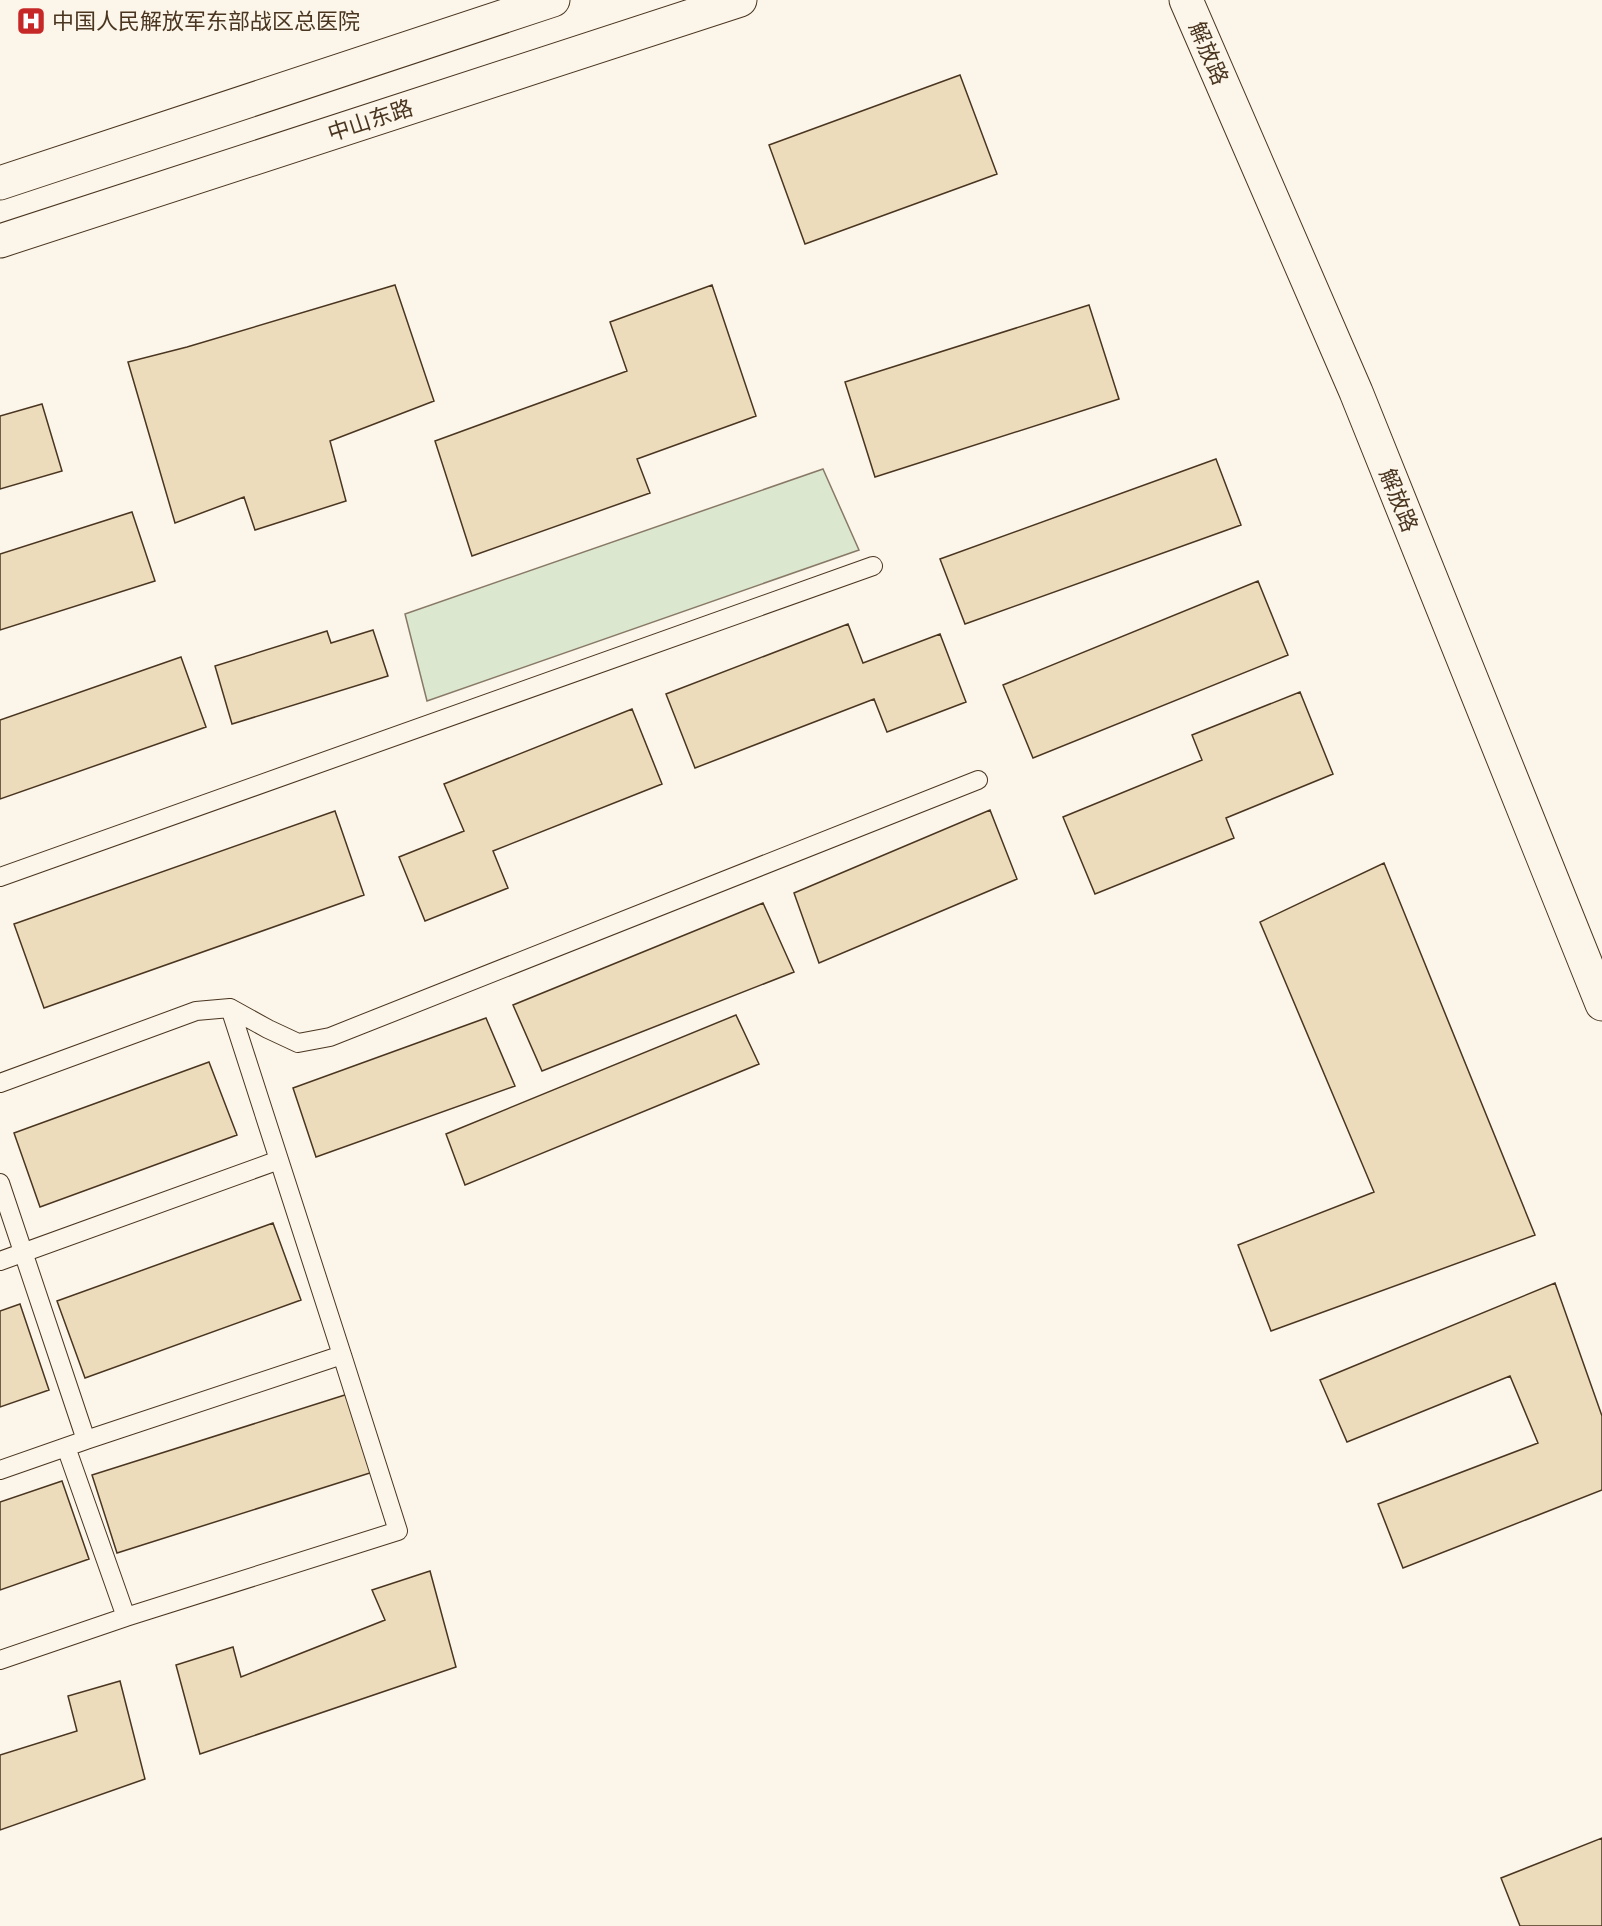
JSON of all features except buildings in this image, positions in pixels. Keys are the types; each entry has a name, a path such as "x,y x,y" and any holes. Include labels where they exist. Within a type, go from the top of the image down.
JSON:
{"main road":[{"path":"0,183 553,0"},
{"name":"中山东路","path":"0,241 740,0"},
{"name":"解放路","path":"1186,0 1356,392 1602,1004"}],"lane":[{"path":"0,877 873,566"},
{"path":"0,1083 196,1011 230,1008 298,1043 330,1037 978,780"},
{"path":"0,1660 126,1617 398,1531 230,1008"},
{"path":"0,1261 279,1160"},
{"path":"0,1184 86,1440"},
{"path":"0,1470 342,1355"},
{"path":"66,1447 126,1617"}],"green space":[{"path":"823,469 859,550 427,701 405,614"}],"place":[{"name":"中国人民解放军东部战区总医院","path":"31,21"}]}
